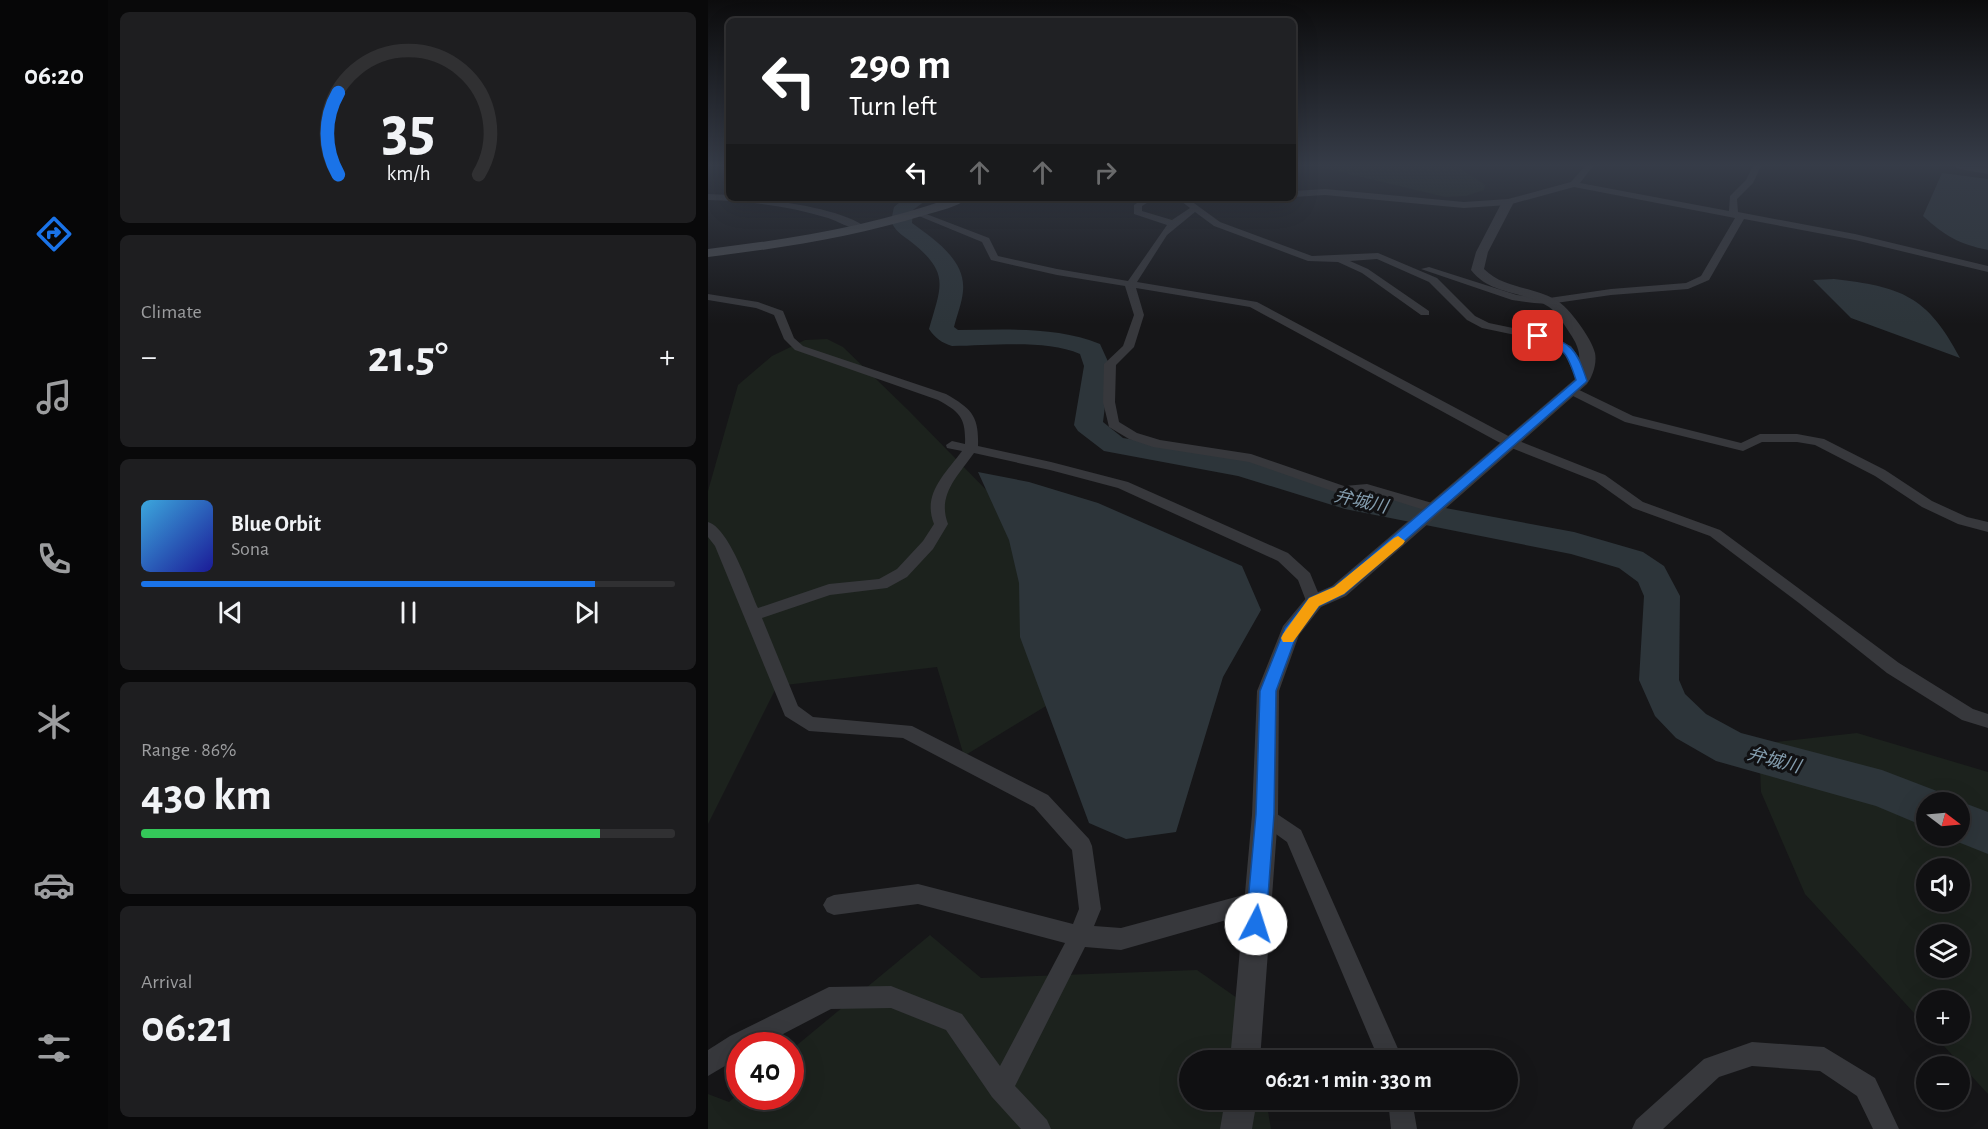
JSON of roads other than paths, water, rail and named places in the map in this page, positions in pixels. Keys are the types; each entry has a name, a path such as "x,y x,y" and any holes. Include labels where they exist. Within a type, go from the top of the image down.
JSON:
{"main road":[{"path":"708,253 793,243 900,219"}],"street":[{"path":"842,219 862,228"},
{"path":"930,219 986,240 994,258 1130,285 1253,304 1509,442 1600,478 1638,505 1715,533 1893,668 1968,716 1988,721"},
{"path":"1158,219 1171,223"},
{"path":"1130,285 1143,269 1157,239 1171,223 1178,219"},
{"path":"1209,219 1217,224 1311,259 1339,260 1378,256 1394,258 1516,298 1550,301 1611,292 1688,286 1705,278 1736,219"},
{"path":"1246,1050 1265,814 1268,691 1290,632 1314,602 1339,591 1576,385 1590,360 1586,344 1558,307 1550,301 1496,286 1484,279 1478,270 1479,259 1502,219"},
{"path":"1752,219 1855,237 1988,269"},
{"path":"1378,256 1433,280 1471,318 1486,326 1538,336 1567,348 1574,359 1576,385"},
{"path":"1339,260 1365,271 1425,313"},
{"path":"1130,285 1139,315 1128,347 1110,364 1109,402 1113,424 1133,436 1158,444 1251,458 1343,490 1367,488 1434,508"},
{"path":"708,297 758,305 779,314 789,339 799,348 942,397 960,407 972,426 971,448 940,491 936,511 941,524 928,545 902,573 882,584 829,590 753,615"},
{"path":"1576,385 1629,419 1743,447 1760,438 1797,438 1819,442 1880,473 1927,504 1963,521 1988,526"},
{"path":"952,445 1123,485 1283,557 1305,578 1314,602"},
{"path":"708,527 722,544 791,711 809,724 906,731 1041,801 1082,846 1090,909 1070,958 1001,1088"},
{"path":"1265,814 1294,836 1387,1050"},
{"path":"834,905 918,894 1079,936 1121,939 1258,901"},
{"path":"708,1064 738,1044 829,998 891,997 954,1022 1001,1088 1038,1129"},
{"path":"1645,1129 1712,1067 1752,1054 1824,1059 1866,1087 1886,1129"},
{"path":"1236,1129 1240,1110"},
{"path":"1401,1110 1404,1129"}],"waterway":[{"name":"弁城川","path":"901,219 903,226 942,259 951,277 951,297 941,329 952,338 1032,338 1074,342 1091,349 1097,366 1088,425 1114,445 1243,467 1345,499 1574,543 1631,560 1652,575 1662,596 1659,680 1669,704 1691,726 1731,748 1882,789 1916,803"},
{"name":"弁城川","path":"1970,826 1988,833"}]}
